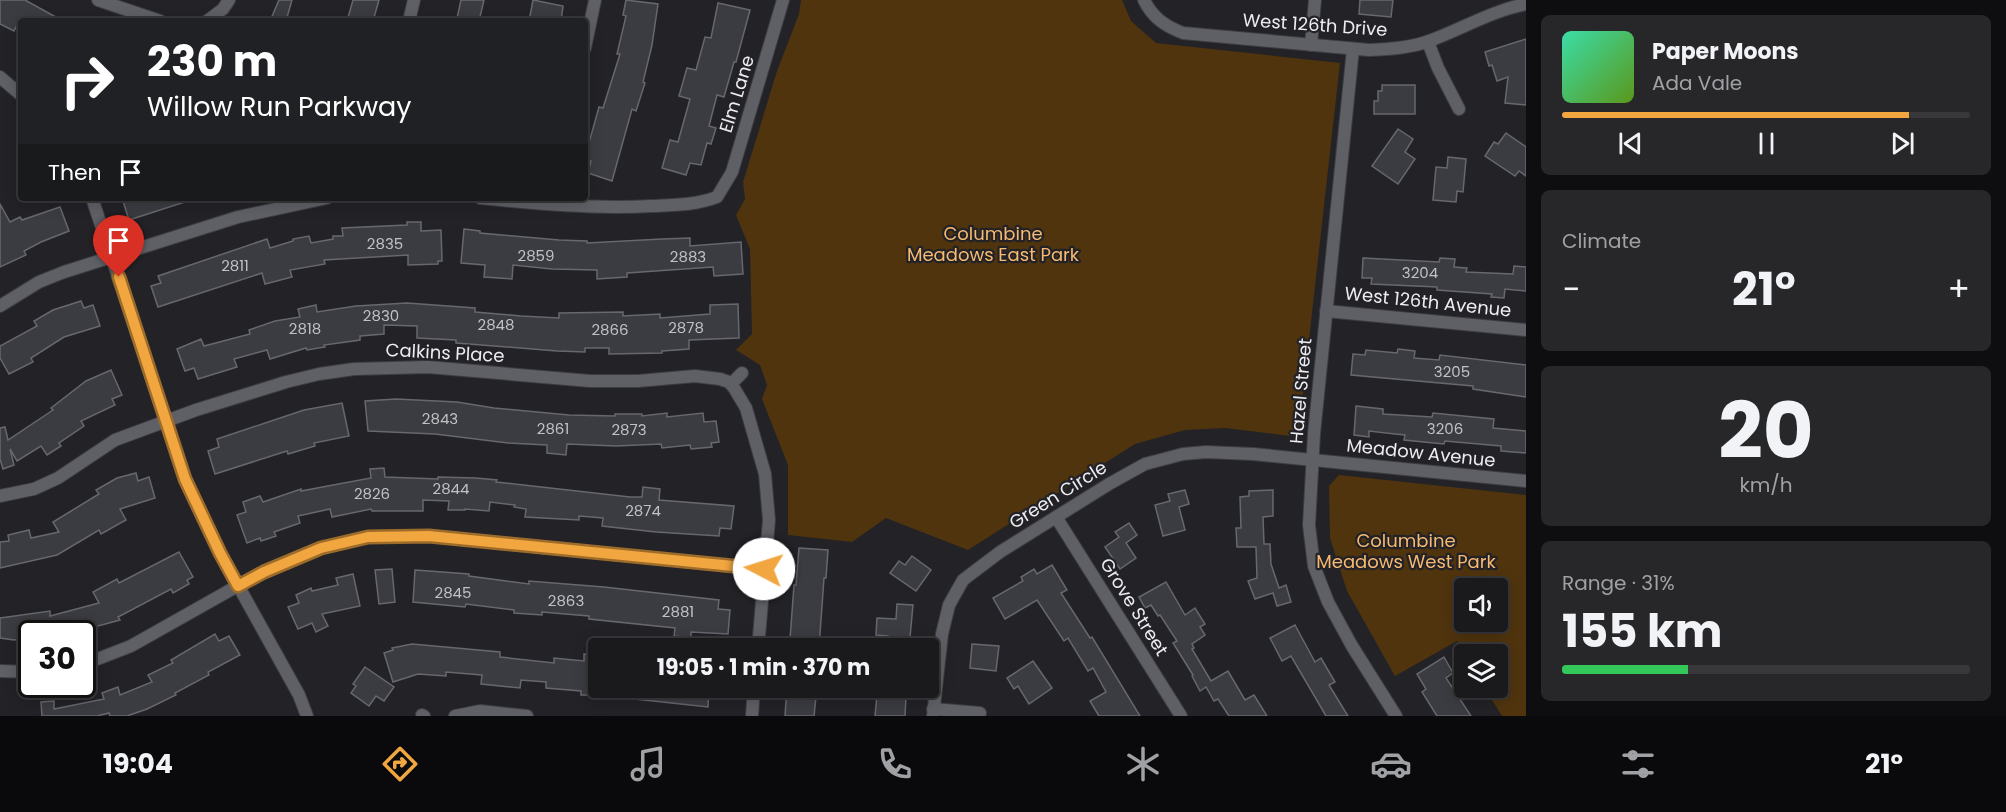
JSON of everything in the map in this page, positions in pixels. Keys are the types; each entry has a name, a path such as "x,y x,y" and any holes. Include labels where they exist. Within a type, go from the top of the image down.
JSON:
{"street":[{"path":"98,0 151,18"},
{"path":"212,18 219,13 229,0"},
{"path":"410,18 414,0"},
{"path":"588,34 595,0"},
{"name":"Elm Lane","path":"545,201 610,208 675,205 707,200 718,195 732,172 783,0"},
{"name":"West 126th Drive","path":"1144,0 1157,20 1183,33 1353,50 1395,49 1428,42 1511,3 1526,4"},
{"path":"1311,45 1315,0"},
{"path":"1428,42 1438,68 1459,109"},
{"name":"Hazel Street","path":"1353,50 1326,310 1309,525 1314,566 1328,602 1352,646 1396,716"},
{"path":"0,77 18,92"},
{"path":"93,201 185,479 220,553 298,695 307,716"},
{"path":"0,306 39,282 112,256 238,217 313,201"},
{"name":"West 126th Avenue","path":"1326,310 1526,330"},
{"name":"Calkins Place","path":"0,496 34,489 58,478 115,440 286,382 354,369 428,367 590,381 707,376 731,384"},
{"path":"742,373 731,384 746,408 765,474 769,520 759,638"},
{"name":"Green Circle","path":"981,713 933,712 942,634 952,596 970,574 1056,517 1145,464 1183,454 1206,452 1313,460"},
{"name":"Meadow Avenue","path":"1313,460 1526,481"},
{"name":"Grove Street","path":"1056,517 1181,716"},
{"path":"96,660 131,646 264,572 321,548 368,537 429,536 764,569"},
{"path":"0,671 18,672"},
{"path":"752,716 753,698"},
{"path":"455,716 480,711 527,716"}],"green space":[{"name":"Columbine Meadows East Park","path":"801,0 1122,0 1131,21 1156,43 1340,63 1299,429 1291,436 1225,428 1185,430 1135,444 968,550 886,518 852,542 788,535 788,465 762,399 767,385 760,365 736,350 752,334 750,249 736,215 745,199 743,182 777,71 799,14"},
{"name":"Columbine Meadows West Park","path":"1339,475 1526,495 1526,716 1502,716 1491,698 1508,698 1508,644 1459,644 1457,641 1395,676 1347,591 1330,538 1329,486"}],"building":[{"path":"0,0 25,0 58,18 18,18 14,31 0,24"},
{"path":"279,0 292,0 287,18 271,18"},
{"path":"353,0 379,0 374,18 348,18"},
{"path":"461,0 484,0 480,18 457,18"},
{"path":"533,0 563,6 561,18 530,18"},
{"path":"626,0 658,4 652,45 643,82 645,83 636,111 632,109 612,181 588,173 591,161 588,160 588,146 599,107 603,108 620,54 617,54 626,16 623,15"},
{"path":"1360,0 1393,0 1391,17 1359,14"},
{"path":"718,3 750,10 724,97 717,95 709,126 716,128 711,144 707,143 701,165 690,163 686,175 662,168 670,140 678,142 690,99 679,96 687,68 696,70 705,37 711,38"},
{"path":"1526,39 1526,105 1505,103 1508,77 1497,81 1485,52"},
{"path":"1382,85 1415,85 1415,114 1374,114 1374,101 1378,101 1378,91 1382,91"},
{"path":"1398,129 1413,139 1405,152 1415,159 1398,184 1372,166"},
{"path":"1506,133 1526,147 1526,176 1519,171 1515,176 1485,156 1494,142 1498,144"},
{"path":"1448,157 1466,159 1463,192 1457,191 1456,202 1433,200 1436,167 1447,168"},
{"path":"123,201 188,201 129,220"},
{"path":"0,204 10,222 20,217 22,220 60,207 69,231 41,242 24,251 26,255 0,267"},
{"path":"407,222 421,222 421,231 441,230 442,261 438,261 438,264 408,265 408,255 324,260 325,264 290,270 292,277 265,284 262,273 158,307 151,286 161,283 158,276 267,239 270,248 293,241 293,239 309,236 311,243 333,239 333,236 343,236 342,228 407,225"},
{"path":"464,229 480,231 480,233 587,241 587,243 690,238 690,246 741,242 743,274 714,276 713,267 627,273 627,277 597,279 597,270 513,265 512,279 484,277 485,265 461,263"},
{"path":"1363,258 1439,262 1440,258 1455,259 1454,267 1467,268 1466,272 1513,274 1514,266 1526,267 1526,291 1505,289 1504,298 1491,297 1492,294 1437,290 1437,287 1371,284 1372,278 1362,278"},
{"path":"81,301 84,308 93,305 100,326 64,337 31,358 33,362 9,374 0,358 0,346 37,326 34,321 53,310"},
{"path":"407,303 475,308 475,312 559,318 559,313 623,312 623,316 660,314 660,318 710,314 710,305 738,304 739,338 689,340 689,349 662,351 662,353 609,354 609,348 585,348 585,352 557,351 417,338 417,326 384,325 384,334 360,336 360,340 307,350 306,348 270,359 267,350 234,359 237,367 198,379 194,368 185,371 177,349 201,339 204,346 250,334 249,330 275,321 300,317 298,309 316,305 317,312 356,306"},
{"path":"1398,349 1415,351 1414,358 1439,360 1440,355 1526,365 1526,397 1473,389 1473,386 1351,375 1353,354 1365,355 1366,350 1397,353"},
{"path":"111,370 122,395 112,399 115,405 81,421 84,426 59,443 61,446 47,455 41,446 17,461 10,449 14,465 3,469 0,459 0,428 5,427 8,440 53,410 51,408 86,381"},
{"path":"396,399 457,402 569,415 642,414 642,416 667,413 667,417 703,413 704,422 716,421 719,442 711,443 712,447 691,449 690,445 662,448 661,444 616,446 567,444 566,455 547,453 547,445 508,443 435,434 368,431 365,401"},
{"path":"342,403 349,436 314,443 315,446 288,454 287,451 215,474 208,451 219,447 217,439 304,410"},
{"path":"1356,406 1383,409 1383,414 1432,417 1433,413 1494,419 1493,428 1526,431 1526,453 1501,451 1501,446 1404,440 1405,435 1369,431 1369,437 1354,435"},
{"path":"384,468 385,477 476,478 630,497 642,497 643,487 660,489 659,500 734,506 731,529 720,528 719,536 656,532 602,526 603,518 579,516 579,520 525,517 526,509 514,507 515,505 490,502 489,511 448,510 449,501 423,500 423,511 372,511 371,509 332,517 330,509 298,516 300,523 274,532 276,536 261,541 260,538 247,543 237,515 246,512 243,502 260,496 263,502 301,489 301,491 371,478 370,469"},
{"path":"136,473 138,481 149,477 155,498 120,509 126,520 101,534 99,530 57,555 0,568 0,542 9,541 8,535 29,530 31,538 59,532 53,522 99,494 96,490 117,478"},
{"path":"1185,490 1189,504 1179,507 1185,530 1163,536 1155,505 1170,501 1168,494"},
{"path":"1273,490 1273,516 1263,517 1264,544 1270,544 1271,564 1279,588 1286,585 1291,602 1277,606 1273,593 1255,599 1248,581 1257,578 1256,547 1237,547 1236,528 1241,528 1240,497 1249,496 1249,491"},
{"path":"1129,523 1137,535 1126,543 1136,558 1120,569 1105,547 1119,537 1115,532"},
{"path":"799,548 828,550 820,638 790,638 794,585 796,585"},
{"path":"179,552 193,577 187,580 189,584 173,593 171,589 118,617 120,620 96,626 96,620 18,620 18,639 0,638 0,618 50,611 50,616 99,603 93,592 117,579 119,583"},
{"path":"912,556 931,570 916,591 890,573 899,561 905,565"},
{"path":"1052,565 1067,590 1061,593 1090,638 1092,637 1140,716 1099,716 1090,701 1106,692 1093,668 1088,671 1068,638 1064,641 1037,600 1005,619 993,598 1023,581 1021,577 1034,569 1037,574"},
{"path":"392,569 395,602 379,604 375,570"},
{"path":"415,570 469,574 469,576 529,584 529,581 604,587 719,600 718,609 730,610 728,634 691,632 691,638 674,636 675,628 589,619 589,616 542,612 542,615 514,613 514,610 466,604 465,607 413,602"},
{"path":"353,574 360,606 322,614 328,626 316,632 312,623 298,629 288,607 299,603 296,595 311,588 312,591 338,585 336,578"},
{"path":"1166,582 1185,615 1195,608 1205,624 1200,627 1205,635 1192,644 1194,648 1192,649 1211,681 1228,671 1245,700 1254,695 1267,716 1229,716 1218,699 1214,701 1206,687 1200,691 1173,643 1177,641 1160,615 1158,616 1151,605 1145,608 1139,597"},
{"path":"897,604 913,605 910,638 888,638 888,636 876,635 877,618 896,619"},
{"path":"1295,625 1315,662 1321,658 1335,682 1329,685 1348,716 1326,716 1291,656 1282,661 1270,638"},
{"path":"215,634 219,641 229,636 240,655 208,672 209,675 175,693 176,695 147,709 127,716 110,716 109,713 97,716 42,716 41,702 54,701 54,709 104,699 102,693 118,687 120,695 152,682 148,675 173,663 171,660"},
{"path":"412,644 500,652 500,657 554,663 554,658 584,661 584,654 588,654 588,695 581,695 581,691 546,688 546,682 521,680 520,688 481,684 482,675 446,672 446,676 418,674 393,682 384,653 393,650 392,648"},
{"path":"972,644 999,646 996,671 970,668"},
{"path":"1444,657 1453,673 1446,678 1454,690 1454,698 1459,698 1471,716 1437,716 1422,692 1426,689 1417,674"},
{"path":"1033,661 1052,688 1029,704 1018,686 1014,689 1007,678"},
{"path":"365,667 394,687 384,701 376,696 369,706 351,693 356,686 353,684"},
{"path":"625,698 708,698 708,707"},
{"path":"786,698 816,698 814,716 785,716"},
{"path":"877,698 906,698 905,716 875,716"}],"route":[{"path":"119,277 185,479 238,586 264,572 321,548 368,537 429,536 764,569"}]}
